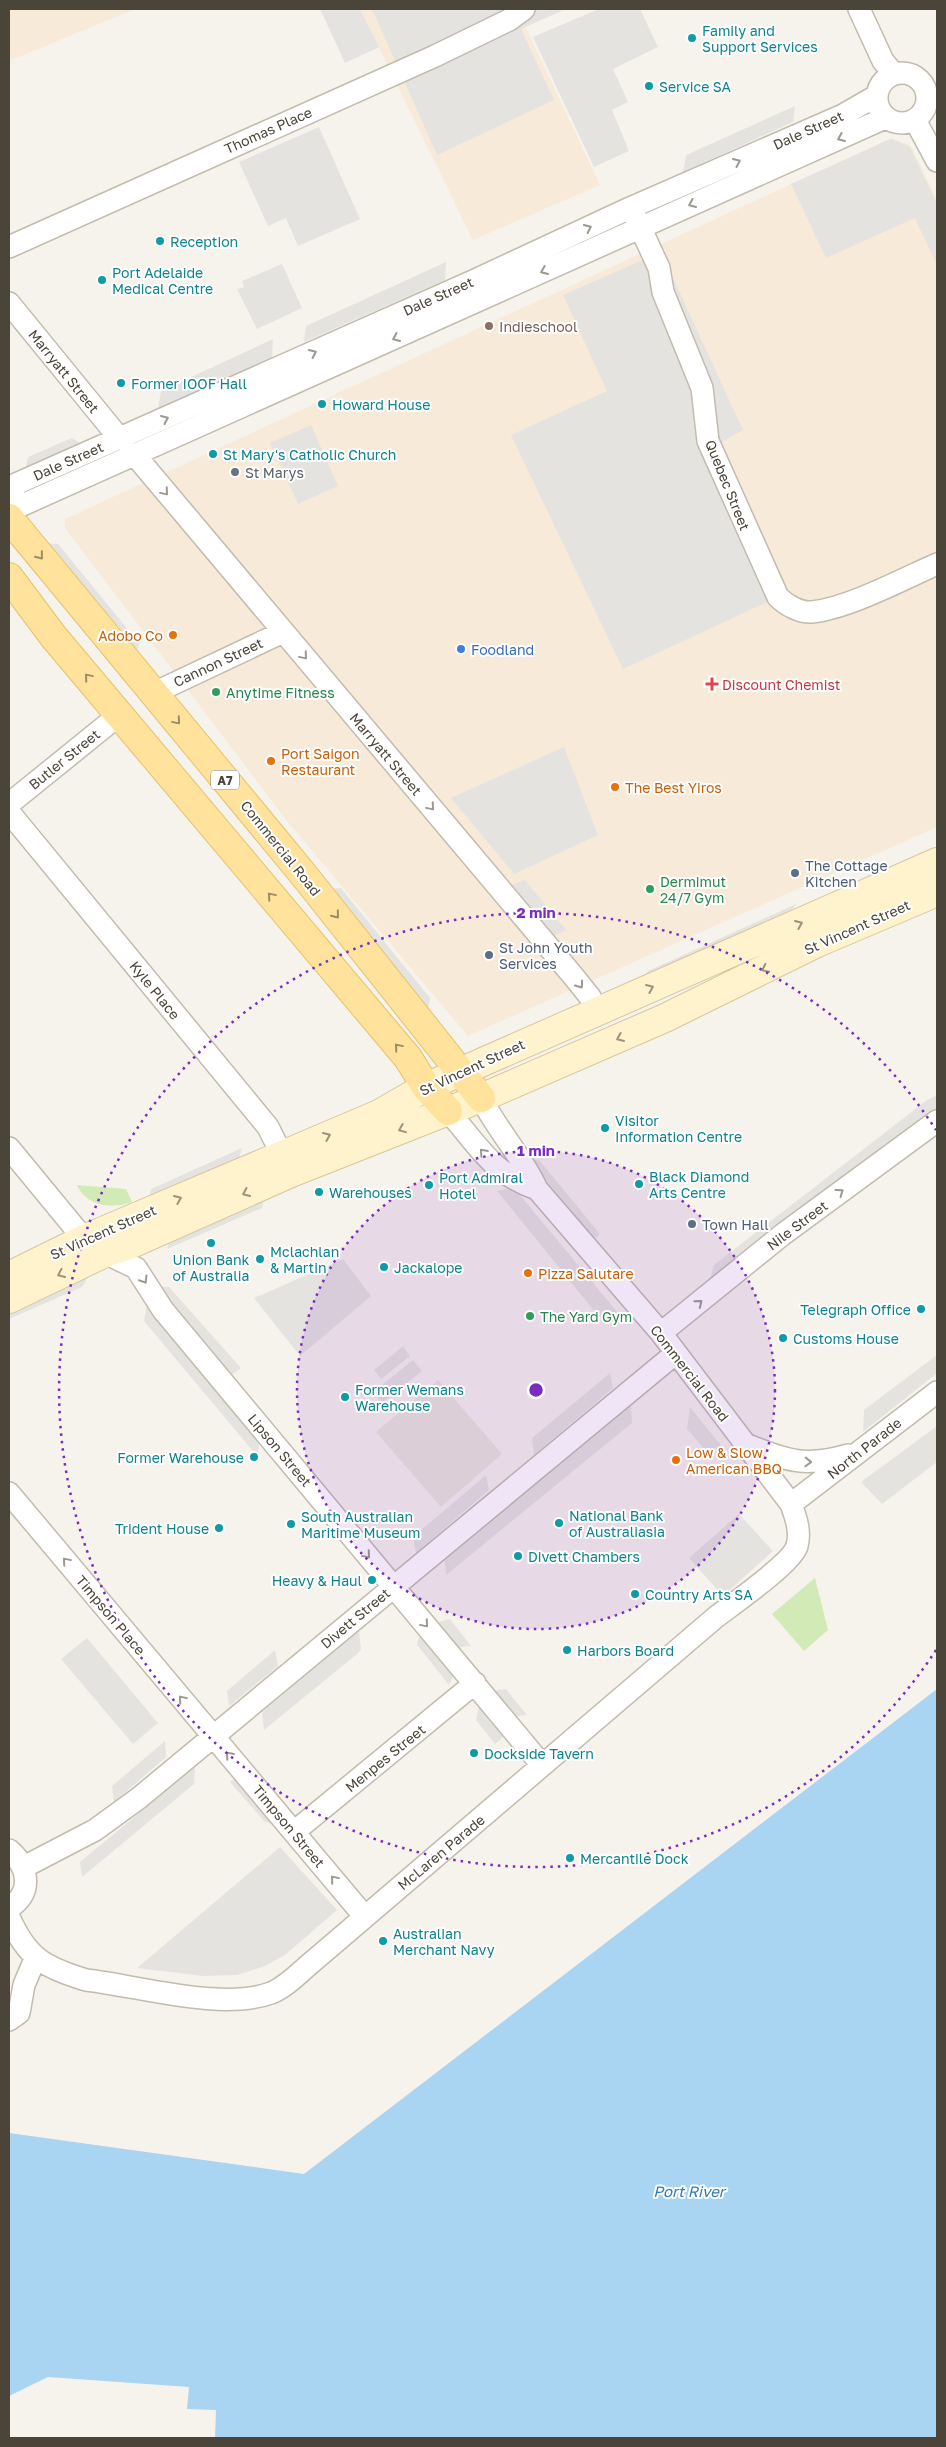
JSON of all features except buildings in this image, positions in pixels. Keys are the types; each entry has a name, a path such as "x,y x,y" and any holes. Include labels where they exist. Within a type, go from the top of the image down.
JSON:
{"main road":[{"name":"Commercial Road","path":"9,518 303,874 482,1098"},
{"name":"Commercial Road","path":"9,577 53,636 408,1058 426,1087 448,1111"},
{"name":"St Vincent Street","path":"9,1276 95,1246 127,1246 287,1164 426,1087 807,921 937,862"},
{"name":"St Vincent Street","path":"287,1164 482,1098 665,1018 817,944 937,892"},
{"name":"St Vincent Street","path":"9,1299 95,1246"}],"street":[{"name":"Thomas Place","path":"9,247 435,56 510,20 524,9"},
{"path":"859,9 883,61 894,74"},
{"path":"894,74 908,74 931,84 927,102 921,116 915,120 900,124 885,118 877,104 876,96 882,83 894,74"},
{"name":"Dale Street","path":"9,511 127,447 473,281 630,208 843,115 876,96"},
{"name":"Dale Street","path":"9,502 16,484 127,447 641,229 885,118"},
{"path":"915,120 937,161"},
{"name":"Quebec Street","path":"630,208 659,268 663,292 702,388 708,441 778,597 796,609 811,612 862,598 937,564"},
{"name":"Marryatt Street","path":"9,303 127,447 590,996 597,1011"},
{"name":"Cannon Street","path":"154,693 283,632"},
{"name":"Butler Street","path":"9,804 119,715"},
{"name":"Kyle Place","path":"9,812 268,1127 287,1164"},
{"name":"Commercial Road","path":"482,1098 492,1120 528,1170 536,1188 660,1333 791,1504"},
{"name":"Commercial Road","path":"448,1111 499,1171 522,1184 536,1188"},
{"name":"Nile Street","path":"660,1333 782,1235 937,1121"},
{"name":"Lipson Street","path":"9,1148 95,1246 136,1268 162,1310 542,1765"},
{"name":"Divett Street","path":"24,1867 94,1830 139,1798 676,1353"},
{"name":"North Parade","path":"791,1504 937,1392"},
{"path":"745,1444 788,1461 823,1462 860,1451"},
{"name":"Timpson Place","path":"9,1493 213,1736"},
{"name":"McLaren Parade","path":"9,1917 17,1935 34,1959 66,1974 86,1980 210,1998 250,1998 272,1992 288,1982 716,1617 783,1565 797,1547 798,1525 791,1504"},
{"name":"Menpes Street","path":"294,1832 475,1683"},
{"name":"Timpson Street","path":"213,1736 365,1916"},
{"path":"9,1850 19,1858 24,1867 26,1879 23,1892 15,1904 9,1908"},
{"path":"9,2020 19,2012 24,1985 34,1959"}],"shaded area":[{"path":"9,9 135,9 9,61"},
{"path":"320,9 360,9 379,47 345,63"},
{"path":"360,9 517,9 600,185 473,240"},
{"path":"372,9 566,9 521,29 554,100 437,155"},
{"path":"599,9 640,9 658,47 613,69 628,102 612,110 629,151 594,167 533,37"},
{"path":"795,106 793,122 683,172 686,155"},
{"path":"319,127 360,219 298,246 286,218 268,226 239,162"},
{"path":"891,138 911,146 937,200 937,827 468,1036 287,821 65,528 65,519"},
{"path":"891,139 910,147 937,204 937,265 915,218 826,258 791,184"},
{"path":"661,252 743,430 719,444 789,592 623,669 511,435 607,391 563,295"},
{"path":"446,262 445,280 304,342 306,326"},
{"path":"282,264 302,308 257,329 237,289 244,287 242,281"},
{"path":"273,339 272,359 158,409 161,391"},
{"path":"311,425 338,486 298,504 270,443"},
{"path":"72,438 80,443 26,467 28,457"},
{"path":"43,543 58,544 139,643 137,657"},
{"path":"564,747 598,835 514,874 451,798"},
{"path":"525,880 566,930 550,938 508,886"},
{"path":"341,888 430,998 428,1010 328,889"},
{"path":"796,904 783,923 633,991 648,971"},
{"path":"937,1095 937,1116 708,1287 714,1265 927,1100"},
{"path":"242,1148 237,1165 148,1203 151,1189"},
{"path":"528,1159 539,1160 600,1234 595,1239"},
{"path":"506,1189 519,1194 619,1314 600,1318 497,1191"},
{"path":"266,1191 262,1208 167,1249 174,1231"},
{"path":"343,1259 371,1296 300,1356 254,1298"},
{"path":"95,1267 82,1287 9,1319 9,1305"},
{"path":"153,1286 169,1287 241,1368 229,1377"},
{"path":"147,1303 260,1439 257,1456 144,1321"},
{"path":"403,1346 410,1356 381,1379 374,1370"},
{"path":"937,1355 937,1373 863,1432 864,1410"},
{"path":"413,1360 422,1371 382,1403 373,1392"},
{"path":"610,1373 613,1388 534,1455 532,1438"},
{"path":"438,1380 502,1454 441,1507 376,1432"},
{"path":"631,1406 632,1423 446,1575 445,1560"},
{"path":"690,1407 723,1448 705,1450 687,1429"},
{"path":"937,1426 937,1462 882,1504 861,1482"},
{"path":"486,1475 489,1490 416,1553 413,1537"},
{"path":"739,1514 773,1551 723,1596 689,1558"},
{"path":"450,1619 471,1646 454,1648 434,1623"},
{"path":"421,1629 456,1670 449,1685 417,1645"},
{"path":"359,1631 361,1650 264,1730 262,1712"},
{"path":"87,1638 158,1723 133,1744 61,1659"},
{"path":"275,1650 278,1666 229,1706 227,1691"},
{"path":"506,1689 527,1715 510,1717 490,1691"},
{"path":"480,1700 507,1734 495,1744 476,1720"},
{"path":"165,1741 166,1757 114,1802 112,1786"},
{"path":"195,1767 194,1784 82,1877 80,1862"},
{"path":"239,1774 282,1827 265,1822 230,1782"},
{"path":"280,1847 337,1910 285,1955 265,1966 237,1975 203,1976 137,1968"}],"green space":[{"path":"77,1185 126,1189 132,1202 108,1205 94,1202 81,1192"},
{"path":"815,1578 828,1630 804,1651 772,1614"}],"water":[{"name":"Port River","path":"937,1689 937,2438 215,2438 216,2410 187,2409 189,2387 48,2377 9,2396 9,2133 304,2174"}],"place":[{"name":"Family and Support Services","path":"692,38"},
{"name":"Service SA","path":"649,86"},
{"name":"Reception","path":"160,241"},
{"name":"Port Adelaide Medical Centre","path":"102,280"},
{"name":"Indieschool","path":"489,326"},
{"name":"Former IOOF Hall","path":"121,383"},
{"name":"Howard House","path":"322,404"},
{"name":"St Mary's Catholic Church","path":"213,454"},
{"name":"St Marys","path":"235,472"},
{"name":"Adobo Co","path":"173,635"},
{"name":"Foodland","path":"461,649"},
{"name":"Discount Chemist","path":"712,684"},
{"name":"Anytime Fitness","path":"216,692"},
{"name":"Port Saigon Restaurant","path":"271,761"},
{"name":"The Best Yiros","path":"615,787"},
{"name":"The Cottage Kitchen","path":"795,873"},
{"name":"Dermimut 24/7 Gym","path":"650,889"},
{"name":"St John Youth Services","path":"489,955"},
{"name":"Visitor Information Centre","path":"605,1128"},
{"name":"Black Diamond Arts Centre","path":"639,1184"},
{"name":"Port Admiral Hotel","path":"429,1185"},
{"name":"Warehouses","path":"319,1192"},
{"name":"Town Hall","path":"692,1224"},
{"name":"Union Bank of Australia","path":"211,1243"},
{"name":"Mclachlan & Martin","path":"260,1259"},
{"name":"Jackalope","path":"384,1267"},
{"name":"Pizza Salutare","path":"528,1273"},
{"name":"Telegraph Office","path":"921,1309"},
{"name":"The Yard Gym","path":"530,1316"},
{"name":"Customs House","path":"783,1338"},
{"name":"Former Wemans Warehouse","path":"345,1397"},
{"name":"Former Warehouse","path":"254,1457"},
{"name":"Low & Slow American BBQ","path":"676,1460"},
{"name":"National Bank of Australiasia","path":"559,1523"},
{"name":"South Australian Maritime Museum","path":"291,1524"},
{"name":"Trident House","path":"219,1528"},
{"name":"Divett Chambers","path":"518,1556"},
{"name":"Heavy & Haul","path":"372,1580"},
{"name":"Country Arts SA","path":"635,1594"},
{"name":"Harbors Board","path":"567,1650"},
{"name":"Dockside Tavern","path":"474,1753"},
{"name":"Mercantile Dock","path":"570,1858"},
{"name":"Australian Merchant Navy","path":"383,1941"}]}
